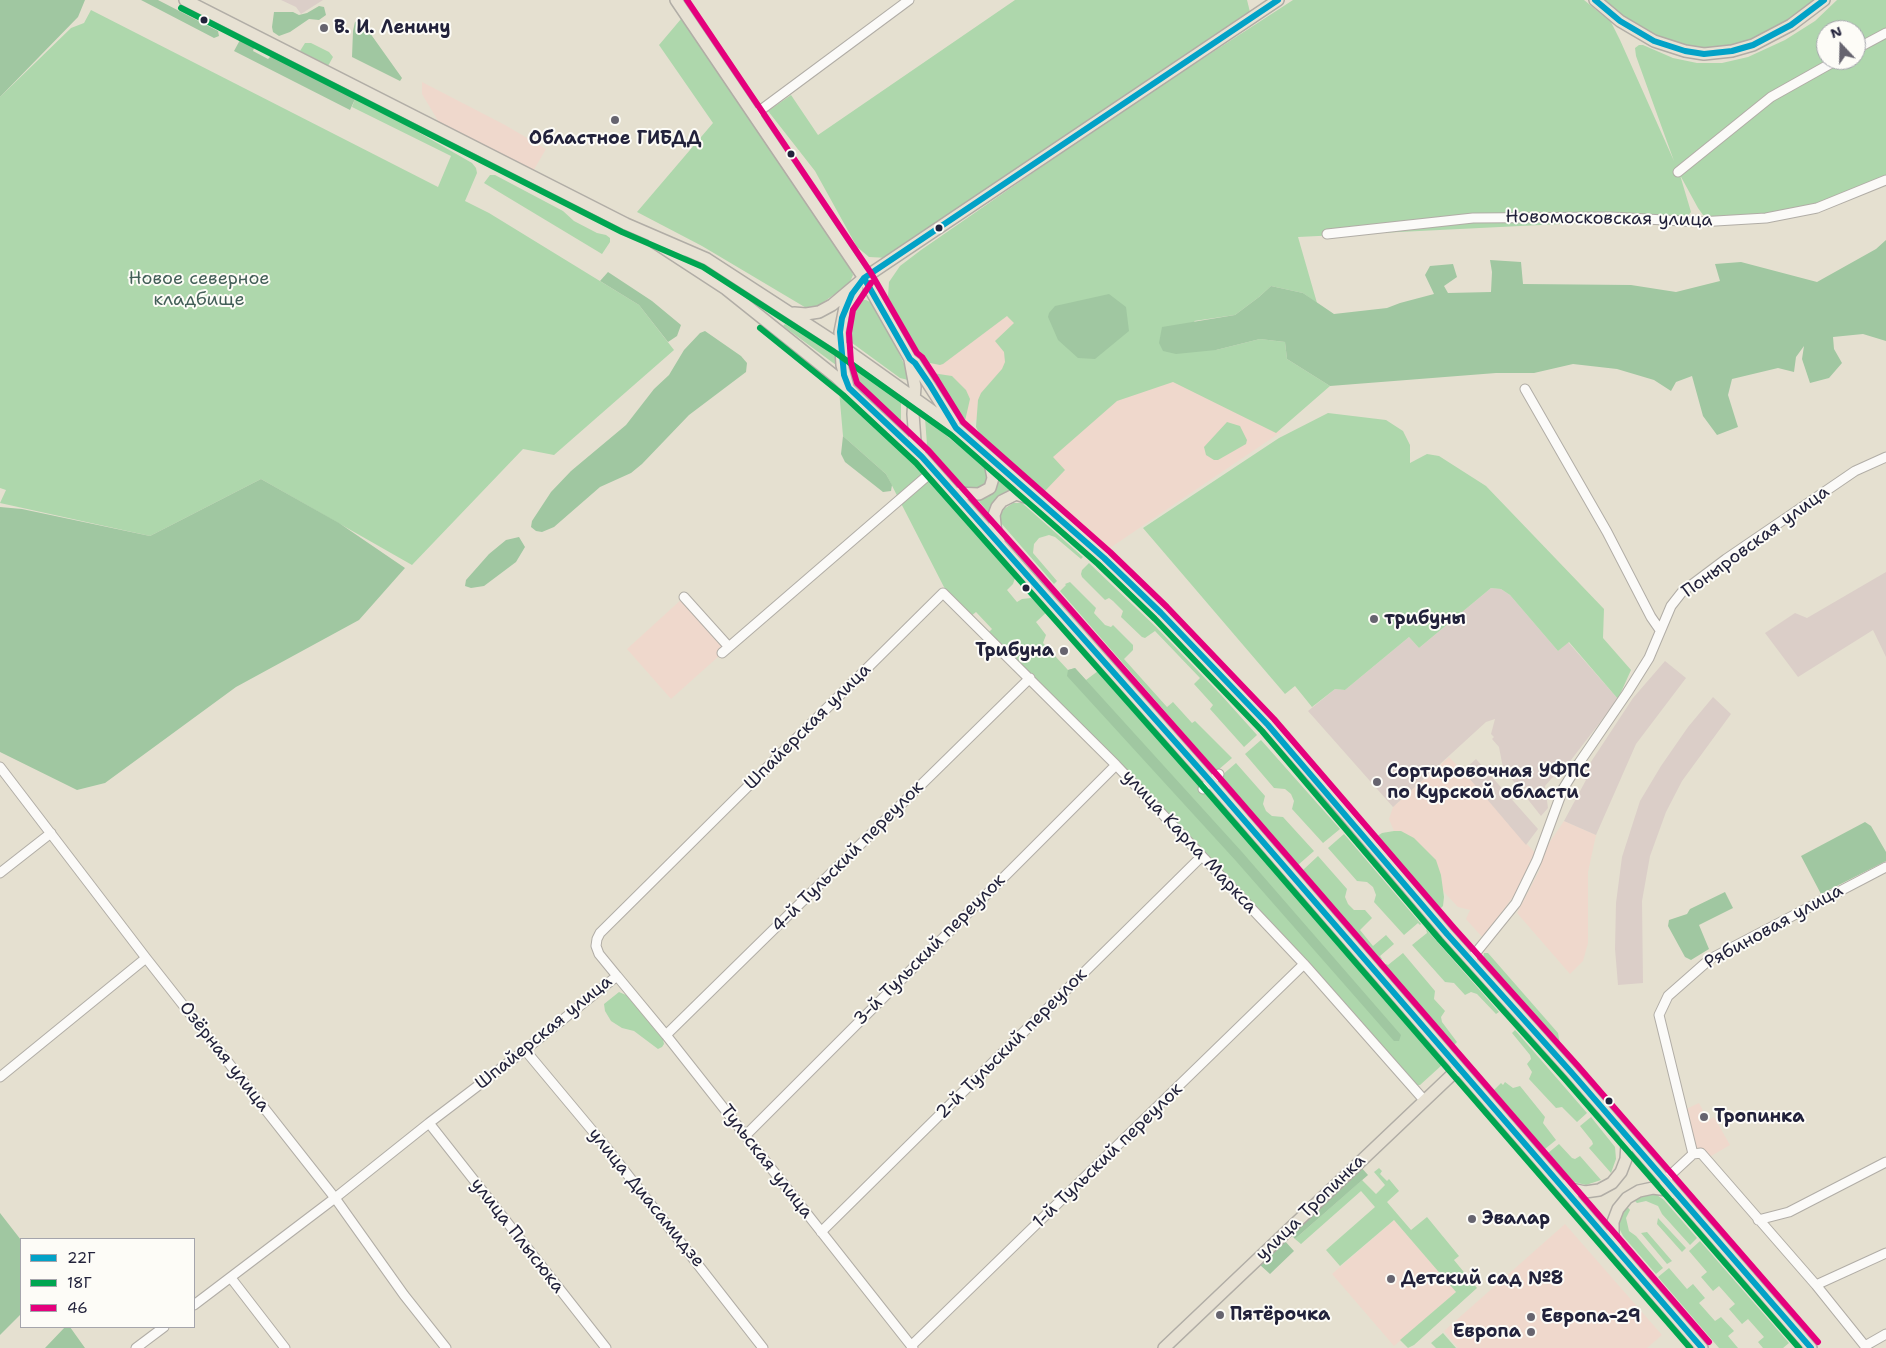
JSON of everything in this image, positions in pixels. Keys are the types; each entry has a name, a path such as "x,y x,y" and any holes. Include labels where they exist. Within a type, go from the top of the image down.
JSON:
{"main road":[{"path":"185,0 626,224 706,259 841,346 956,428 1042,502 1162,612 1268,725 1470,960 1811,1348"},
{"path":"676,0 864,278 910,358 920,370 956,428"},
{"path":"792,313 806,314 819,312 832,305 864,278 1278,0"},
{"path":"1595,0 1620,21 1654,41 1685,51 1704,54 1732,51 1753,45 1791,25 1824,0"},
{"path":"626,224 726,290 849,388 922,457 1211,782 1702,1348"},
{"path":"849,388 844,375 840,332 846,307 864,278"},
{"path":"910,358 914,375 915,441 922,457"},
{"path":"954,493 980,494 990,488 993,478 989,458"},
{"path":"1000,545 996,534 994,515 1002,501 1016,494 1028,496 1042,502"},
{"name":"улица Тропинка","path":"1164,1348 1458,1068"},
{"path":"1560,1183 1571,1189 1586,1192 1600,1190 1612,1183 1621,1172 1626,1159 1627,1145 1623,1132"},
{"path":"1618,1250 1613,1236 1613,1222 1618,1209 1627,1198 1639,1191 1653,1188 1667,1190 1678,1196"}],"street":[{"path":"754,115 909,0"},
{"path":"1866,44 1886,33"},
{"path":"1678,172 1771,97 1819,70"},
{"name":"Новомосковская улица","path":"1327,234 1473,218 1611,217 1698,222 1766,218 1817,208 1886,180"},
{"path":"1525,389 1607,532 1660,630"},
{"name":"Поныровская улица","path":"1470,960 1516,903 1531,874 1563,789 1649,658 1671,606 1682,592 1726,559 1854,471 1886,457"},
{"path":"684,597 726,650 934,470"},
{"name":"улица Карла Маркса","path":"943,594 1116,764 1304,964 1424,1100"},
{"name":"Шпайерская улица","path":"195,1304 335,1198 617,976 599,954 596,946 600,933 943,594"},
{"name":"4-й Тульский переулок","path":"666,1035 1030,678"},
{"name":"3-й Тульский переулок","path":"745,1136 1116,764"},
{"name":"Озёрная улица","path":"0,767 146,958 335,1198 404,1295 446,1348"},
{"path":"0,873 51,833"},
{"name":"2-й Тульский переулок","path":"821,1232 1202,856"},
{"name":"Рябиновая улица","path":"1693,1154 1659,1015 1668,996 1710,960 1886,866"},
{"path":"0,1077 146,958"},
{"name":"1-й Тульский переулок","path":"912,1347 1304,964"},
{"name":"Тульская улица","path":"617,976 666,1035 912,1347"},
{"name":"улица Диасамидзе","path":"525,1050 606,1147 763,1348"},
{"name":"улица Плысюка","path":"429,1123 606,1348"},
{"path":"1664,1180 1693,1154 1701,1153 1816,1285 1864,1346 1886,1334"},
{"path":"1758,1220 1789,1212 1886,1162"},
{"path":"1816,1285 1886,1254"},
{"path":"231,1278 285,1348"},
{"path":"136,1348 163,1328"}],"shaded area":[{"path":"281,0 323,0 301,14 296,7"},
{"path":"422,82 505,125 546,149 532,173 440,124 422,94"},
{"path":"1005,304 1049,363 966,427 943,400 919,365"},
{"path":"1173,378 1281,432 1107,550 1040,489 1059,470 1048,459 1114,399"},
{"path":"1886,572 1886,657 1873,630 1798,677 1765,633 1795,613 1807,618"},
{"path":"1491,588 1501,589 1510,595 1558,651 1568,642 1618,699 1561,773 1552,778 1545,786 1548,808 1541,816 1503,768 1499,747 1492,739 1494,737 1491,734 1495,719 1486,722 1393,807 1308,711 1335,689 1345,690 1409,637 1419,648"},
{"path":"684,597 729,647 671,699 627,649"},
{"path":"1665,661 1686,678 1636,744 1596,835 1564,821 1586,780 1581,777 1633,698"},
{"path":"1713,697 1731,714 1682,781 1666,812 1650,856 1642,901 1643,983 1618,985 1615,949 1616,903 1622,857 1640,801 1688,727"},
{"path":"1449,757 1535,853 1523,883 1483,938 1466,919 1470,910 1458,907 1443,891 1441,875 1401,831 1394,831 1389,819 1393,807"},
{"path":"1476,759 1538,829 1526,845 1463,771"},
{"path":"1564,821 1596,835 1588,872 1588,943 1583,961 1570,974 1517,913 1539,871 1545,849"},
{"path":"1699,1103 1708,1120 1714,1117 1730,1145 1706,1159 1696,1146 1686,1109"},
{"name":"Детский сад №8","path":"1394,1220 1456,1292 1394,1346 1332,1274"},
{"path":"1565,1224 1662,1335 1647,1348 1458,1348 1444,1331"}],"green space":[{"path":"0,0 85,0 78,17 0,97"},
{"path":"141,0 158,0 218,31 219,36 214,38"},
{"path":"1015,0 1247,0 1250,12 888,258 869,257 857,247 815,171 768,111 791,95 818,135"},
{"path":"1293,0 1584,0 1611,22 1674,161 1636,56 1635,48 1643,45 1673,58 1697,63 1722,63 1748,57 1785,40 1816,20 1816,70 1866,70 1866,20 1816,20 1837,0 1886,0 1886,180 1841,199 1780,216 1709,219 1698,208 1680,175 1691,212 1687,217 1682,218 1298,237 1317,303 1303,293 1271,286 1235,315 1194,321 1216,350 1260,339 1285,342 1287,359 1330,386 1276,433 1173,382 1117,401 1053,457 1065,470 1044,492 980,435 976,427 978,400 981,393 1002,369 1005,362 1004,352 995,341 1014,323 1007,316 943,364 925,362 888,297 889,282 900,266 1125,109"},
{"path":"1604,0 1820,0 1782,26 1737,47 1700,50 1660,40 1620,14"},
{"path":"319,6 324,7 326,15 319,20 309,19 290,32 279,36 273,32 274,12 293,12 299,15"},
{"name":"Новое северное кладбище","path":"91,10 438,187 451,156 352,107 355,99 397,120 472,163 477,173 465,201 489,213 639,305 674,350 554,455 523,449 412,565 261,479 150,536 0,503 6,490 0,488 0,97 71,28 84,23"},
{"path":"360,19 402,78 400,81 352,57 353,31 355,22"},
{"path":"681,19 798,181 850,266 853,275 849,284 815,308 808,309 702,246 637,212 713,123 659,45"},
{"path":"240,40 254,48 253,51 268,59 271,56 355,99 350,110 234,51"},
{"path":"305,43 311,43 329,52 333,57 328,66 300,51"},
{"path":"490,175 495,175 563,211 574,221 597,233 606,235 610,238 610,242 602,254 484,183"},
{"path":"1886,240 1886,341 1863,334 1833,337 1834,349 1842,363 1829,378 1810,383 1802,359 1804,346 1796,357 1794,372 1778,368 1732,379 1728,395 1738,427 1717,435 1703,416 1692,376 1676,382 1671,391 1654,380 1617,369 1573,364 1534,373 1496,373 1330,386 1287,359 1285,342 1260,339 1216,350 1176,354 1163,351 1159,343 1162,327 1235,315 1271,286 1303,293 1334,314 1387,308 1434,294 1425,275 1430,266 1453,264 1457,277 1444,286 1448,293 1491,292 1492,272 1490,260 1521,262 1523,284 1631,285 1676,292 1720,281 1715,264 1741,262 1817,282 1876,249"},
{"path":"608,272 652,301 681,325 677,336 668,342 639,305 600,281"},
{"path":"1109,294 1126,307 1129,331 1095,359 1078,358 1058,340 1048,317 1049,313 1055,306"},
{"path":"859,300 870,302 881,316 907,370 908,380 900,378 848,340 848,323 852,309"},
{"path":"785,324 835,355 836,365 783,326"},
{"path":"705,331 741,356 747,363 746,372 689,415 631,473 600,487 554,527 542,532 536,531 531,527 532,521 551,492 571,471 626,425 654,389 669,375 684,350 700,333"},
{"path":"849,364 901,402 901,423 854,381 850,376"},
{"path":"932,373 952,376 966,390 970,399 965,421 960,421 948,405 930,377"},
{"path":"839,390 871,418 924,471 1005,562 1015,578 1013,584 1007,590 1017,602 1022,599 1031,598 1048,611 1036,622 1046,635 1043,643 1068,670 1075,668 1086,680 1098,671 1438,1057 1442,1065 1420,1085 1416,1085 988,633 992,629 976,612 971,616 945,589 886,474 843,436"},
{"path":"1328,413 1386,420 1403,431 1410,445 1410,463 1427,454 1439,456 1486,486 1604,609 1603,638 1631,670 1618,699 1569,642 1558,651 1510,595 1501,589 1491,588 1419,648 1409,637 1345,690 1335,689 1312,707 1295,686 1285,694 1143,528 1279,438"},
{"path":"925,418 989,471 986,483 982,487 967,489 927,445"},
{"path":"1227,422 1240,426 1247,440 1246,444 1218,460 1214,460 1206,455 1204,447"},
{"path":"843,436 886,474 892,485 891,491 883,492 845,462 841,454"},
{"path":"261,479 339,523 405,568 359,620 236,687 105,783 77,790 0,752 0,507 22,509 150,536"},
{"path":"997,479 1011,491 996,498 988,512 977,499 988,497 993,492"},
{"path":"1013,503 1022,503 1083,557 1081,559 1055,537 1049,535 1039,538 1034,544 1033,553 1057,581 1054,584 1001,523 1000,516 1004,509"},
{"path":"519,537 525,547 516,562 484,586 471,588 465,586 466,580 489,554 506,540"},
{"path":"1089,563 1156,627 1257,735 1244,747 1210,709 1213,705 1194,684 1200,678 1155,631 1145,638 1142,637 1121,617 1123,611 1113,601 1109,598 1105,600 1082,577 1082,570"},
{"path":"1070,582 1096,608 1094,613 1105,625 1111,627 1113,625 1133,645 1133,650 1124,659 1167,707 1173,702 1192,723 1195,721 1232,758 1217,771 1060,591 1065,584"},
{"path":"1075,668 1242,852 1401,1035 1399,1041 1394,1041 1236,861 1067,676 1068,670"},
{"path":"1261,740 1340,829 1323,843 1292,809 1294,801 1291,794 1285,789 1274,788 1245,754"},
{"path":"1236,763 1265,796 1263,804 1266,811 1272,816 1283,817 1314,851 1298,865 1221,776"},
{"path":"1865,822 1871,826 1886,852 1886,861 1821,894 1801,856"},
{"path":"1401,831 1414,838 1436,860 1441,875 1444,897 1441,908 1436,907 1376,837 1382,833"},
{"path":"1344,834 1420,925 1418,923 1404,935 1374,902 1376,895 1373,887 1367,882 1357,881 1328,848"},
{"path":"1318,856 1347,889 1345,897 1348,904 1354,910 1365,910 1372,918 1360,930 1373,946 1386,935 1394,944 1380,956 1382,959 1380,961 1303,870"},
{"path":"1725,892 1733,908 1699,925 1709,949 1691,960 1685,957 1668,926 1669,920 1687,914 1690,909"},
{"path":"1426,929 1499,1012 1496,1014 1477,994 1471,992 1465,995 1454,983 1445,982 1412,945 1427,933"},
{"path":"1403,953 1435,991 1434,999 1445,1011 1441,1017 1442,1022 1457,1042 1454,1045 1384,965 1388,965"},
{"path":"1484,953 1488,953 1558,1033 1560,1044 1483,958"},
{"path":"619,992 626,995 662,1035 664,1044 662,1047 658,1049 634,1031 622,1028 611,1021 605,1011 604,1004"},
{"path":"1515,1030 1587,1113 1577,1122 1562,1107 1556,1108 1529,1079 1532,1072 1527,1064 1531,1059 1530,1055 1512,1033"},
{"path":"1505,1082 1513,1088 1520,1086 1545,1117 1543,1123 1556,1140 1545,1149 1494,1090 1501,1083 1503,1085"},
{"path":"1591,1117 1615,1147 1616,1159 1611,1173 1589,1148 1593,1144 1592,1141 1580,1126"},
{"path":"1559,1144 1572,1158 1575,1159 1580,1156 1601,1180 1586,1185 1574,1182 1548,1153"},
{"path":"1360,1166 1368,1175 1295,1239 1288,1231"},
{"path":"1379,1168 1382,1171 1380,1174 1387,1181 1389,1179 1399,1191 1387,1202 1411,1230 1427,1217 1459,1256 1454,1260 1477,1288 1414,1345 1408,1348 1400,1340 1456,1292 1394,1220 1340,1266 1326,1250 1375,1207 1361,1191 1301,1244 1295,1239 1362,1180 1376,1194 1385,1185 1374,1172"},
{"path":"1649,1194 1657,1195 1664,1200 1697,1238 1690,1245 1662,1214 1658,1206 1646,1201 1637,1203 1632,1198"},
{"path":"1625,1204 1630,1210 1626,1218 1629,1231 1636,1236 1663,1268 1656,1274 1623,1236 1619,1228 1618,1221"},
{"path":"0,1213 20,1239 20,1315 0,1335"},
{"path":"1658,1218 1686,1248 1682,1252 1657,1224"},
{"path":"1647,1232 1672,1261 1667,1264 1641,1233"},
{"path":"1284,1240 1294,1251 1270,1274 1259,1264"},
{"path":"1700,1241 1789,1343 1783,1348 1763,1348 1758,1342 1764,1337 1748,1319 1742,1324 1729,1309 1735,1304 1719,1286 1713,1291 1701,1277 1707,1272 1689,1251"},
{"path":"1669,1268 1687,1289 1693,1284 1705,1298 1699,1303 1715,1321 1721,1317 1734,1331 1728,1336 1738,1348 1719,1348 1658,1277"},
{"path":"64,1328 71,1328 85,1348 45,1348"},
{"path":"1443,1333 1456,1348 1436,1348 1431,1343"}],"transit line":[{"name":"46","path":"687,0 871,273 917,353 922,357 963,422 1110,552 1167,607 1274,719 1454,928 1578,1066 1818,1342"},
{"name":"22Г","path":"1278,0 864,278 852,294 842,318 840,332 844,375 849,388 922,457 1211,782 1702,1348"},
{"name":"22Г","path":"1595,0 1620,21 1654,41 1685,51 1704,54 1732,51 1753,45 1791,25 1824,0"},
{"name":"18Г","path":"181,8 622,232 703,267 836,353 951,435 1098,564 1155,619 1262,731 1440,940 1564,1078 1799,1348"},
{"name":"22Г","path":"864,278 910,359 915,363 930,385 956,428 1104,558 1161,613 1268,725 1447,934 1571,1072 1811,1348"},
{"name":"46","path":"871,283 853,310 849,333 851,363 857,383 929,451 1025,558 1218,776 1709,1342"},
{"name":"18Г","path":"760,328 843,395 916,463 1204,788 1690,1348"}],"place":[{"name":"В. И. Ленину","path":"324,28"},
{"name":"Областное ГИБДД","path":"615,120"},
{"name":"трибуны","path":"1374,619"},
{"name":"Трибуна","path":"1064,651"},
{"name":"Сортировочная УФПС по Курской области","path":"1377,782"},
{"name":"Тропинка","path":"1704,1117"},
{"name":"Эвалар","path":"1472,1219"},
{"name":"Детский сад №8","path":"1391,1279"},
{"name":"Пятёрочка","path":"1220,1315"},
{"name":"Европа-29","path":"1531,1317"},
{"name":"Европа","path":"1531,1332"}]}
